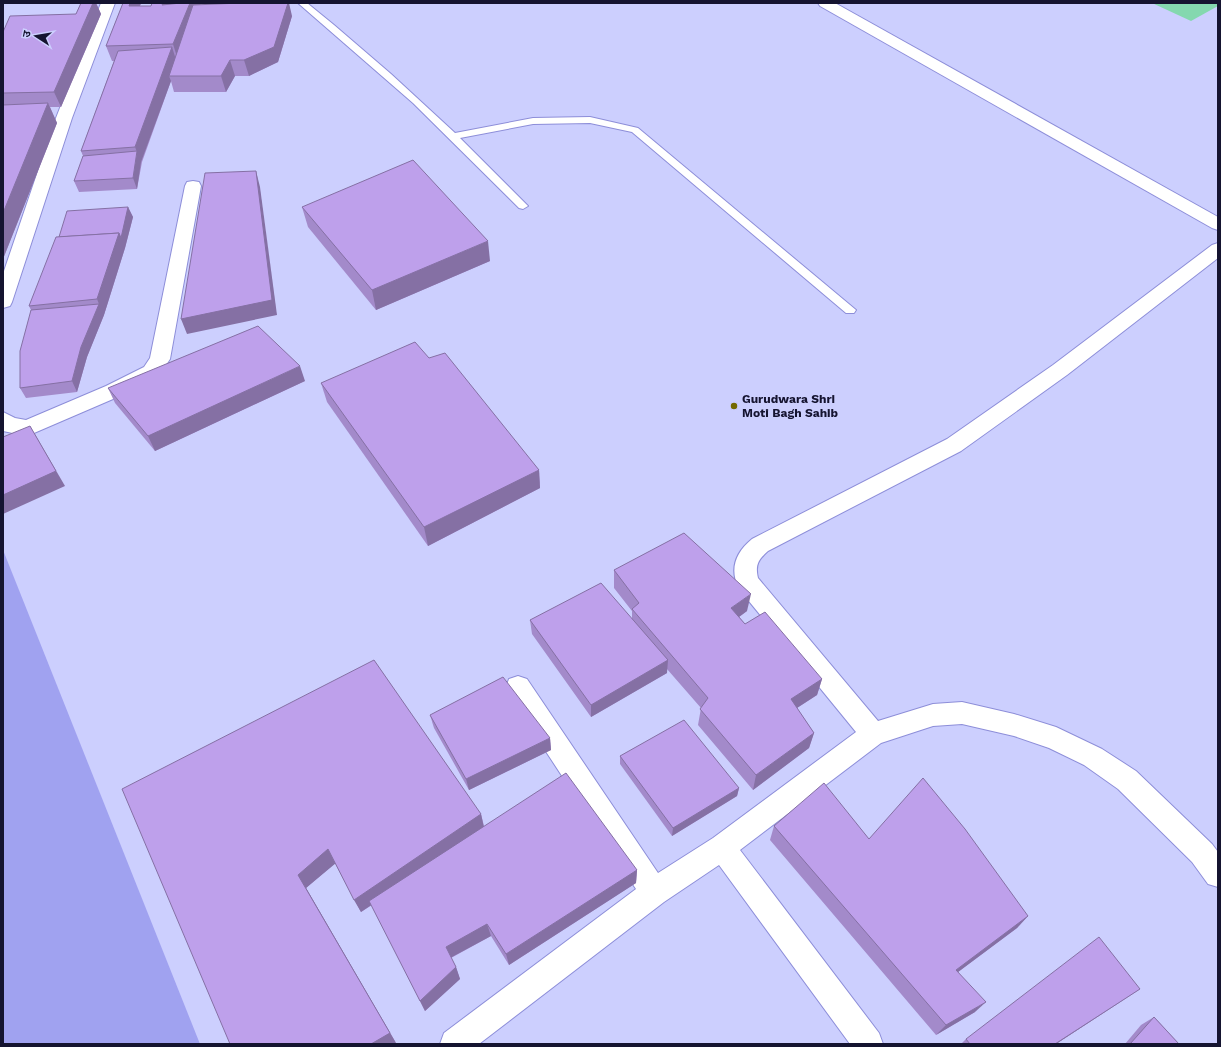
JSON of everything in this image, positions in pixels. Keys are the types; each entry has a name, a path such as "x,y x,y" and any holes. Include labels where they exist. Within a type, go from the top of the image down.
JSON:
{"street":[{"path":"3,302 56,118 108,3"},
{"path":"825,3 1218,224"},
{"path":"3,420 9,425 27,428 113,391 151,372 160,359 193,186"},
{"path":"873,734 747,582 744,566 751,553 760,545 954,445 1060,370 1218,249"},
{"path":"518,687 654,892"},
{"path":"455,1044 654,892 722,847 873,734 932,715 962,713 1014,725 1056,739 1093,757 1128,780 1202,853 1218,874"},
{"path":"722,847 868,1044"}],"lane":[{"path":"302,3 347,38 455,136 523,206"},
{"path":"455,136 533,121 590,120 635,130 850,310"}],"green space":[{"path":"1152,3 1218,3 1218,6 1191,21"}],"water":[{"path":"3,550 200,1044 3,1044"}],"building":[{"path":"81,3 93,3 54,92 3,93 3,32 10,16 76,14"},
{"path":"123,3 130,3 129,6 151,6 152,3 163,3 162,5 190,3 173,44 106,46"},
{"path":"288,3 274,47 244,60 230,60 221,76 169,76 193,5"},
{"path":"172,47 135,147 81,151 118,51"},
{"path":"48,103 3,213 3,105"},
{"path":"137,151 133,178 74,181 83,156"},
{"path":"413,160 488,241 372,290 302,207"},
{"path":"256,171 272,300 181,319 205,173"},
{"path":"128,207 121,238 119,233 59,237 67,211"},
{"path":"119,233 97,299 29,306 56,237"},
{"path":"99,304 81,347 72,381 20,388 20,351 31,310"},
{"path":"258,326 300,366 148,436 108,388"},
{"path":"415,342 429,358 445,353 539,470 424,527 321,383"},
{"path":"30,426 56,471 3,495 3,437"},
{"path":"684,533 751,594 731,608 745,624 765,612 822,679 791,699 814,733 756,775 700,709 708,698 632,609 639,603 614,570"},
{"path":"601,583 668,660 591,705 530,620"},
{"path":"374,660 481,814 354,900 328,849 298,875 390,1033 371,1044 230,1044 122,789"},
{"path":"503,677 550,738 466,779 430,715"},
{"path":"684,720 739,788 673,828 620,756"},
{"path":"566,773 637,870 506,954 487,924 446,947 456,967 420,1001 369,901"},
{"path":"923,778 965,829 1028,916 956,970 986,1002 946,1025 774,826 824,783 869,839"},
{"path":"1099,937 1140,989 1055,1044 970,1044 966,1039"},
{"path":"1154,1017 1179,1044 1130,1044"}],"place":[{"name":"Gurudwara Shri Moti Bagh Sahib","path":"734,406"}]}
